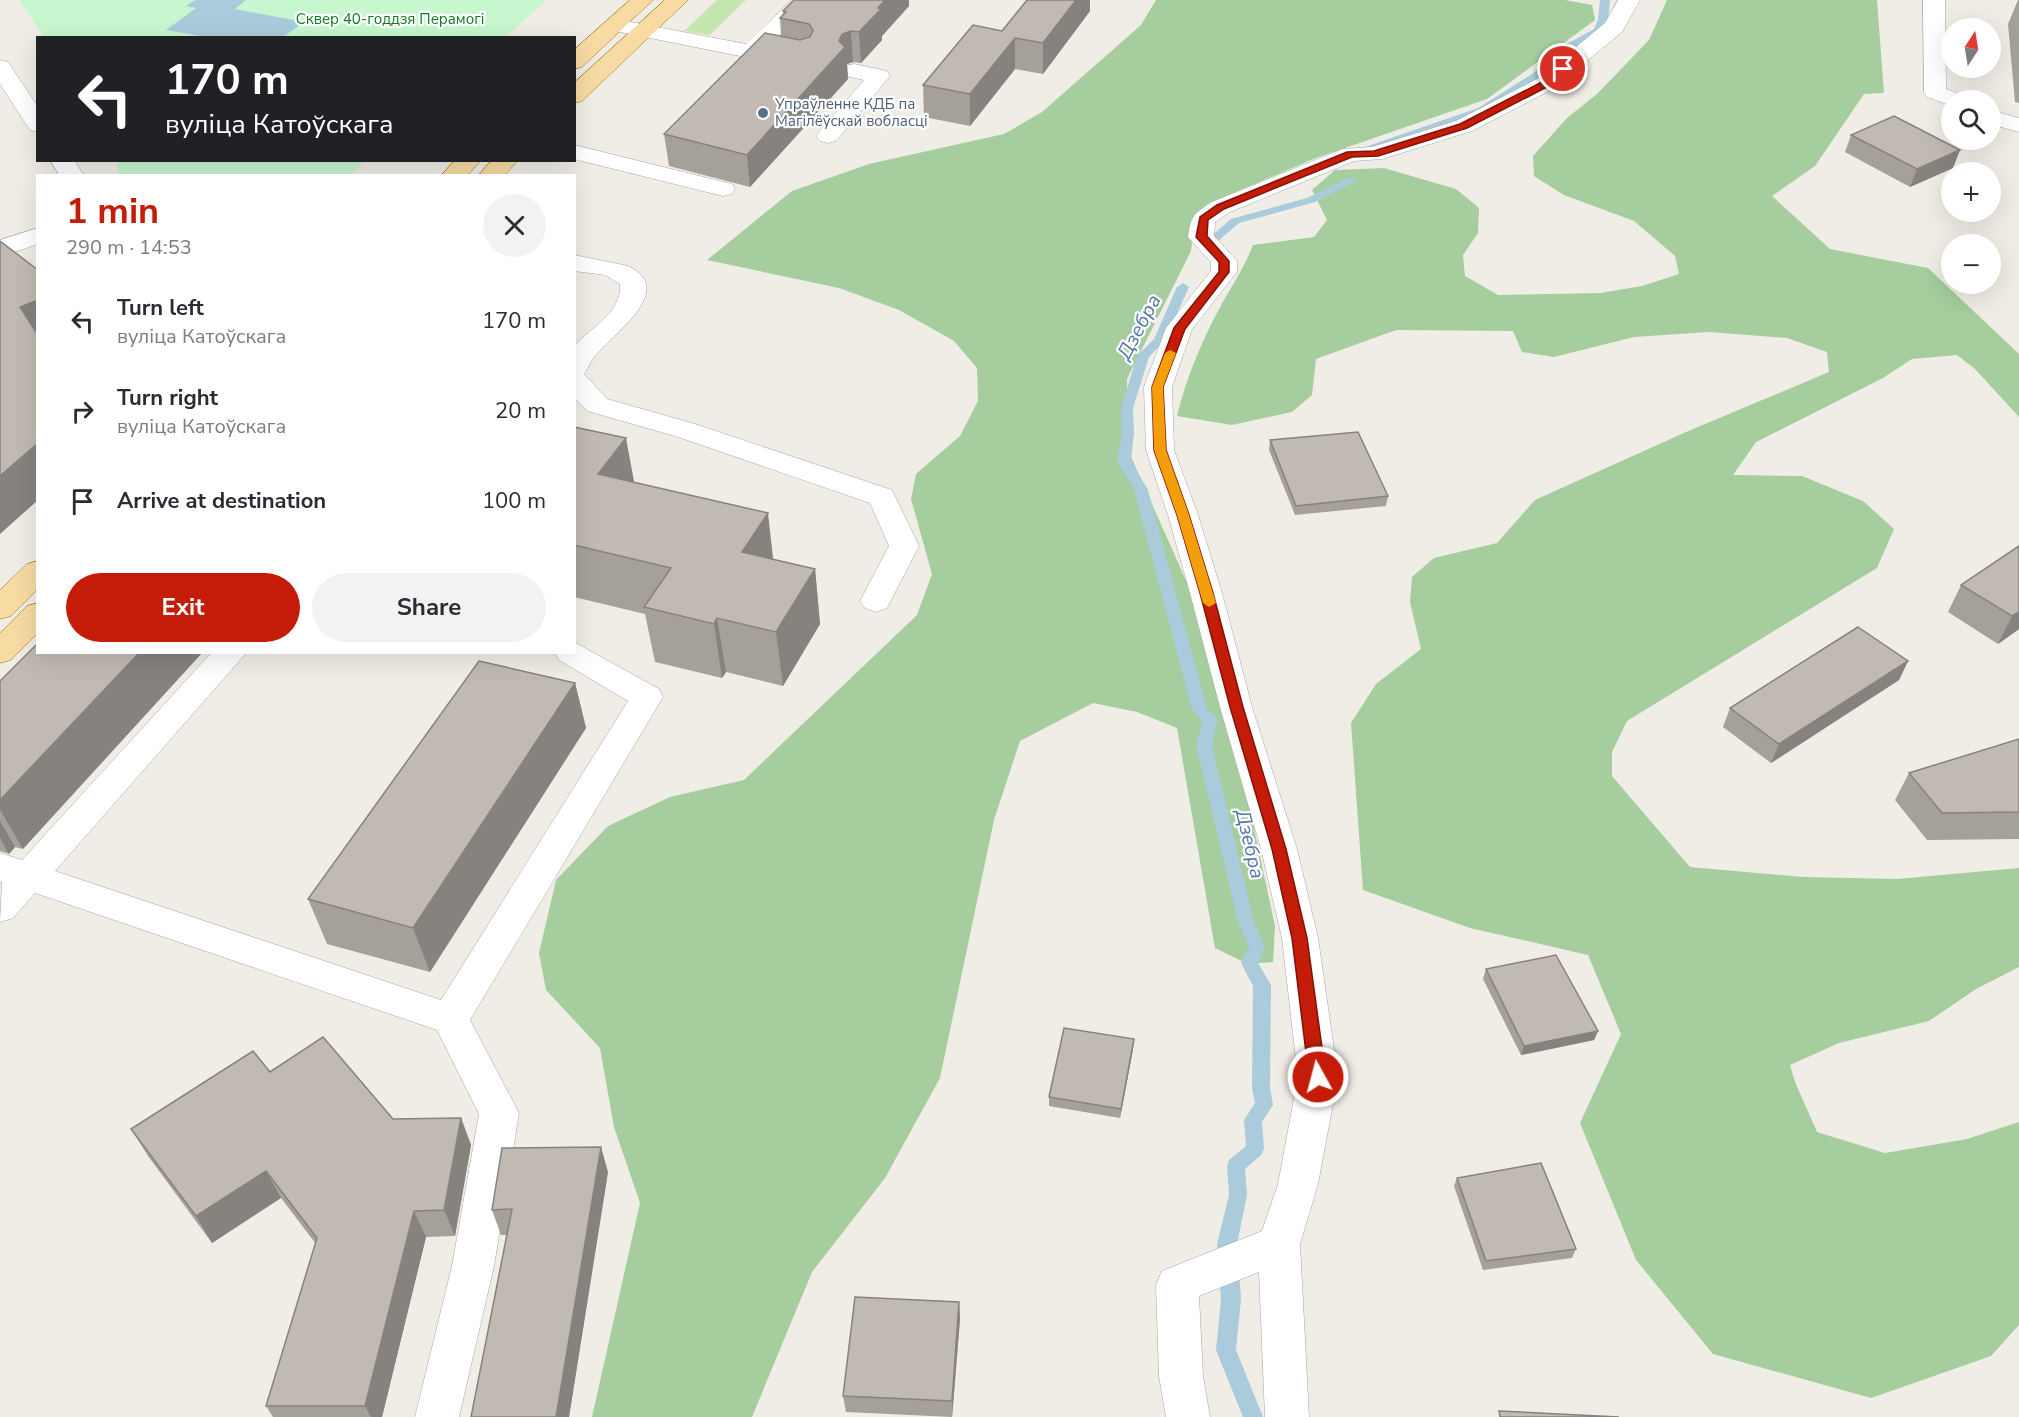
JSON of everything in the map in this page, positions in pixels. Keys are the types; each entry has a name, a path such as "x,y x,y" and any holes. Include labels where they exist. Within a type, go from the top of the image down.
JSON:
{"main road":[{"path":"576,60 642,0"},
{"path":"576,94 677,0"},
{"path":"455,174 467,162"},
{"path":"492,174 504,162"},
{"path":"0,608 36,574"},
{"path":"0,652 36,616"}],"street":[{"path":"750,52 804,0"},
{"path":"1287,1417 1279,1244 1298,1184 1318,1077 1300,938 1279,849 1236,707 1206,593 1183,515 1160,450 1158,387 1179,328 1224,272 1224,261 1201,237 1203,219 1221,207 1342,157 1351,154 1374,154 1464,126 1545,84 1614,27 1629,0"},
{"path":"1934,0 1935,92 1941,95"},
{"path":"615,25 803,62"},
{"path":"0,67 36,122"},
{"path":"828,136 879,76 854,71"},
{"path":"0,109 22,102"},
{"path":"2001,120 2019,125"},
{"path":"576,152 723,189"},
{"path":"0,249 36,236"},
{"path":"576,263 616,271 627,276 634,289 633,300 618,320 584,351 576,365"},
{"path":"576,381 597,405 706,437 882,497 903,546 876,601"},
{"path":"0,908 14,872 229,654"},
{"path":"450,1018 647,697 573,654"},
{"path":"14,872 450,1018 499,1113 473,1266 437,1417"},
{"path":"1188,1417 1181,1376 1177,1285 1279,1244"}],"green space":[{"path":"19,0 195,0 187,6 197,8 166,30 200,36 43,36"},
{"name":"Сквер 40-годдзя Перамогі","path":"246,0 547,0 506,36 284,36 303,22 234,9"},
{"path":"717,0 746,0 710,35 684,31"},
{"path":"1156,0 1565,0 1592,5 1595,20 1487,99 1316,158 1207,204 1194,225 1191,251 1127,379 1128,450 1192,594 1243,777 1275,926 1273,962 1248,964 1215,948 1177,728 1137,712 1093,703 1020,741 994,820 940,1078 885,1178 812,1272 752,1417 592,1417 640,1203 614,1127 600,1048 546,990 539,953 556,880 608,826 670,797 744,780 917,615 932,574 911,499 916,474 960,436 978,401 977,368 954,341 899,310 839,288 707,260 792,191 869,164 1004,134 1042,112 1141,25"},
{"path":"1667,0 1877,0 1884,93 1864,94 1815,166 1772,196 1830,249 1928,268 1941,280 1941,294 1956,294 2019,354 2019,417 1975,369 1957,355 1912,359 1883,378 1756,442 1733,475 1802,476 1863,501 1894,529 1877,568 1627,721 1612,752 1612,776 1690,867 1803,877 1897,879 2019,868 2019,967 1976,989 1929,1021 1839,1043 1790,1065 1817,1132 1885,1153 1967,1139 2019,1122 2019,1325 1991,1356 1871,1398 1713,1354 1636,1260 1580,1123 1621,1034 1588,955 1470,928 1363,890 1351,723 1376,684 1421,649 1410,602 1412,577 1434,558 1497,543 1535,500 1686,432 1829,372 1827,352 1787,338 1709,332 1634,337 1554,357 1522,352 1513,331 1396,330 1316,359 1312,395 1292,412 1232,425 1177,416 1199,349 1253,245 1314,237 1327,220 1312,190 1335,170 1384,168 1456,189 1479,208 1478,233 1463,255 1465,276 1498,295 1601,293 1642,286 1679,274 1675,256 1634,221 1564,195 1534,176 1533,156 1567,118 1597,94 1649,40"},
{"path":"116,162 364,162 350,174 119,174"}],"water":[{"path":"195,0 246,0 235,9 304,22 284,36 200,36 166,30 196,8 186,6"}],"building":[{"path":"794,0 885,0 878,8 881,9 859,32 851,31 842,34 839,41 845,47 747,155 664,134 765,33 800,40 810,37 813,30 809,24 780,18 786,12 783,11"},
{"path":"1027,0 1076,0 1043,43 1015,38 970,94 923,85 973,25 1002,31"},
{"path":"1894,116 1941,140 1941,150 1960,150 1917,169 1851,135"},
{"path":"0,241 36,268 36,301 20,307 36,332 36,445 0,476"},
{"path":"576,427 626,438 598,474 768,513 742,552 815,569 776,632 717,618 714,624 644,607 671,568 576,545"},
{"path":"1358,432 1388,496 1296,506 1270,440"},
{"path":"2019,546 2019,612 2012,616 1961,585"},
{"path":"1858,627 1908,661 1779,744 1730,708"},
{"path":"36,645 36,654 138,654 0,800 0,681"},
{"path":"479,661 575,683 413,928 308,899"},
{"path":"2019,739 2019,812 1942,813 1909,773"},
{"path":"1556,955 1598,1031 1524,1046 1486,969"},
{"path":"1064,1028 1134,1039 1121,1109 1049,1097"},
{"path":"323,1037 393,1119 461,1118 444,1210 414,1211 365,1406 266,1406 317,1238 266,1171 196,1216 131,1129 253,1051 270,1072"},
{"path":"601,1147 556,1417 471,1417 512,1209 492,1210 502,1148"},
{"path":"1541,1163 1576,1249 1486,1261 1457,1178"},
{"path":"855,1297 959,1302 952,1401 843,1396"},
{"path":"1499,1411 1619,1417 1500,1417"}],"waterway":[{"name":"Дзебра","path":"1370,147 1482,110 1539,74 1569,47 1598,31 1603,20 1605,0"},
{"name":"Дзебра","path":"1214,239 1235,221 1311,200 1350,180"},
{"name":"Дзебра","path":"1183,287 1159,340 1143,356 1127,408 1128,433 1124,461 1141,490 1200,710 1210,720 1204,745 1246,922 1257,947 1249,963 1262,985 1261,1088 1264,1105 1253,1120 1255,1149 1236,1166 1238,1195 1227,1244 1231,1299 1226,1350 1253,1417"}],"slow traffic":[{"path":"1170,353 1158,387 1160,450 1183,515 1209,603"}],"place":[{"name":"Упраўленне КДБ па Магілёўскай вобласці","path":"763,113"}],"route":[{"path":"1318,1077 1300,938 1279,849 1236,707 1206,593 1183,515 1160,450 1158,387 1179,328 1224,272 1224,261 1201,237 1203,219 1221,207 1333,160 1351,154 1374,154 1464,126 1545,84 1563,69"}]}
